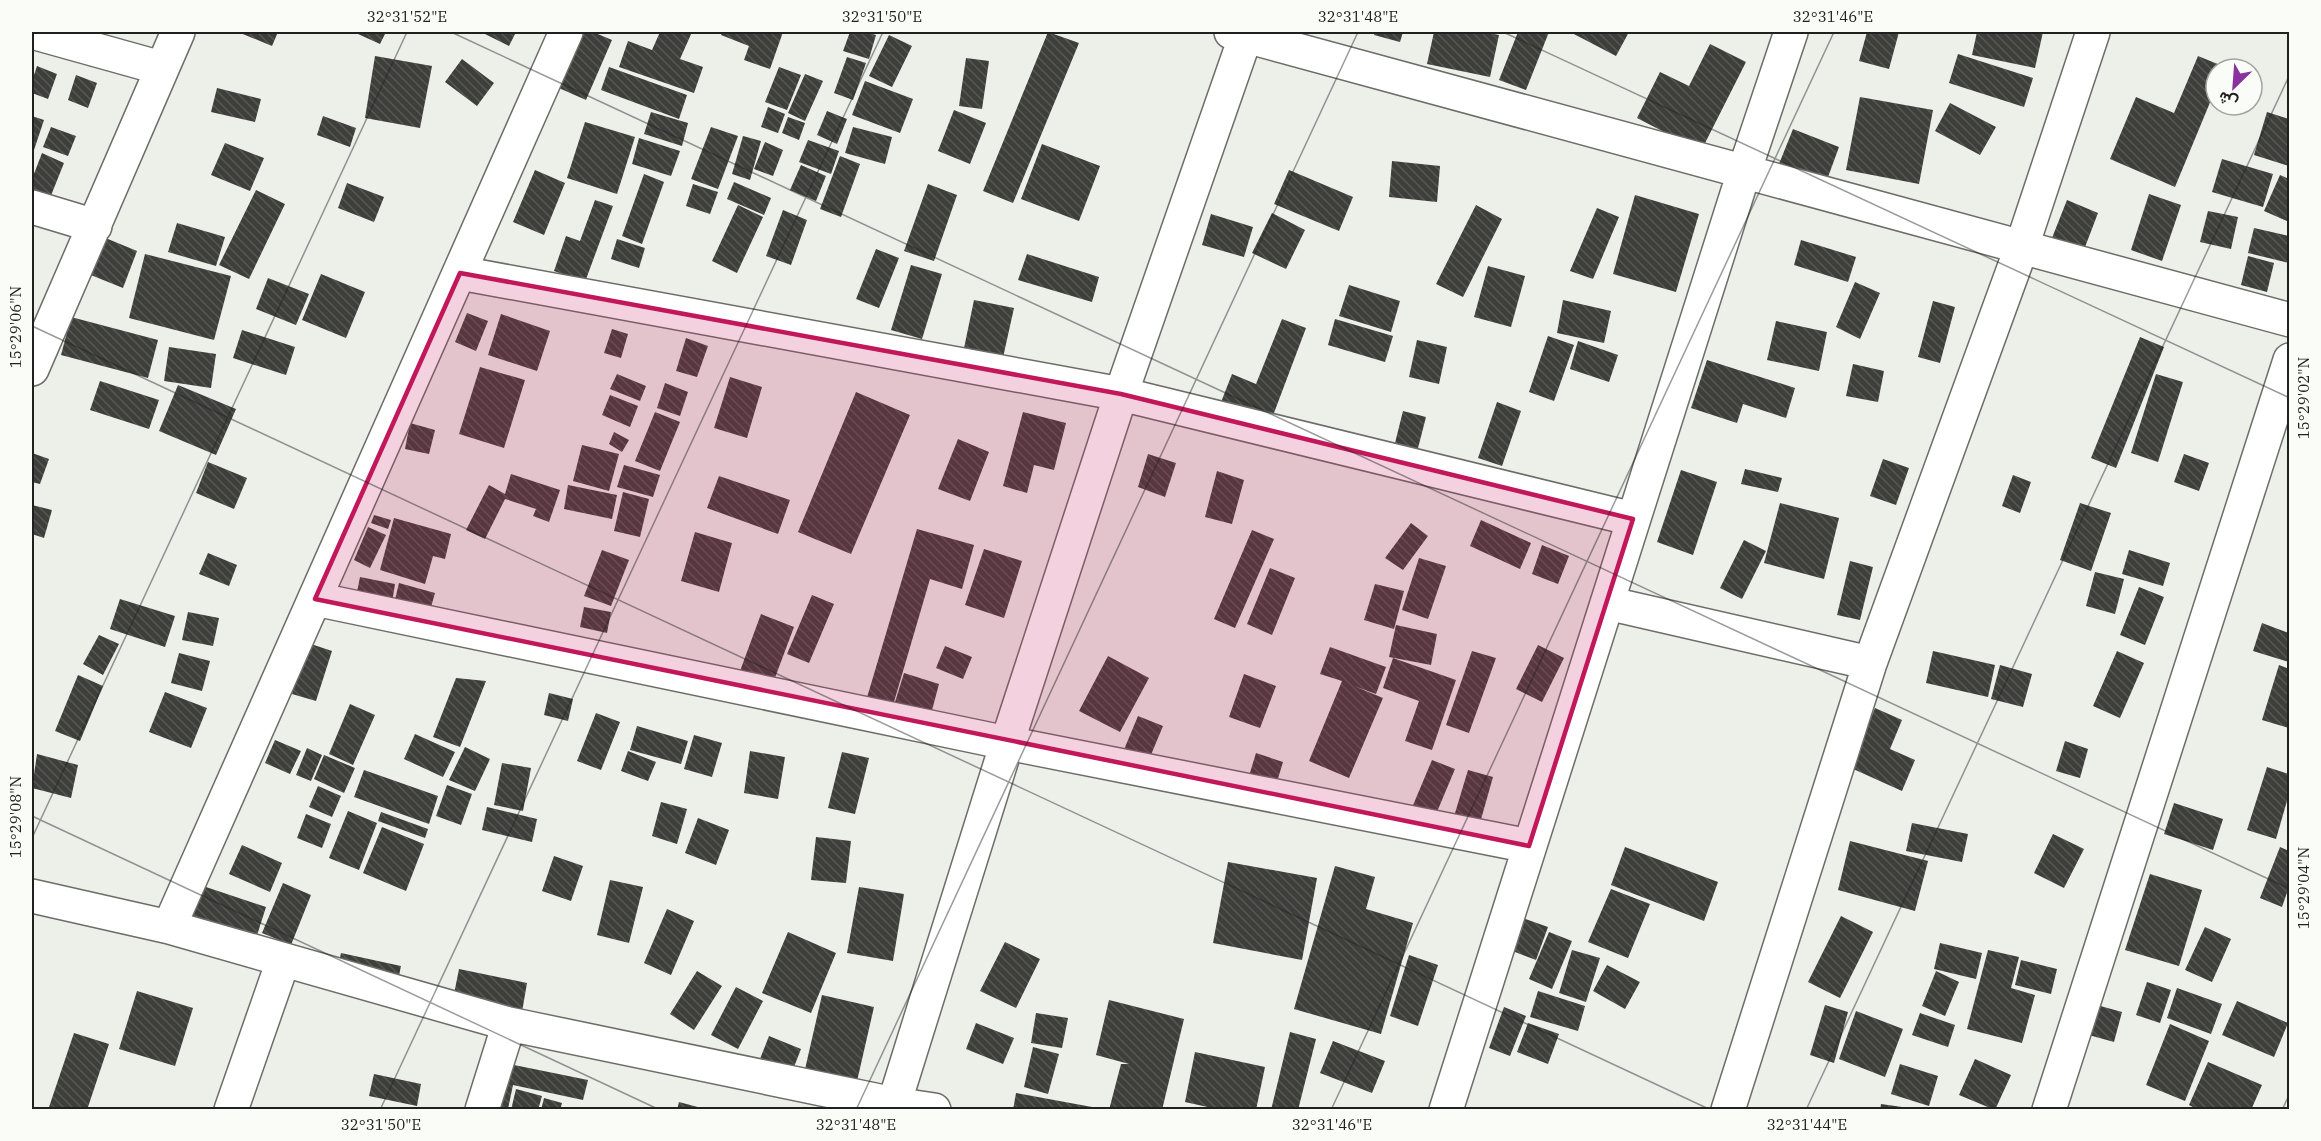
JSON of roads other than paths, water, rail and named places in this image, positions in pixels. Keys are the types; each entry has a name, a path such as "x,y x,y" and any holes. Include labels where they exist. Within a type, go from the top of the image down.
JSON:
{"street":[{"path":"32,32 161,68"},
{"path":"32,369 178,32"},
{"path":"169,927 567,32"},
{"path":"1446,1110 1744,172 1791,32"},
{"path":"1728,1110 1870,663 2022,246 2093,32"},
{"path":"894,1104 1007,743 1120,394 1242,33 2289,320"},
{"path":"32,207 95,226"},
{"path":"460,273 1120,394 1633,519"},
{"path":"2049,1110 2289,360"},
{"path":"315,599 1007,743 1529,846"},
{"path":"1607,603 1870,663"},
{"path":"32,896 169,927 508,1024 894,1104 934,1110"},
{"path":"231,1110 283,961"},
{"path":"482,1110 508,1024"}]}
